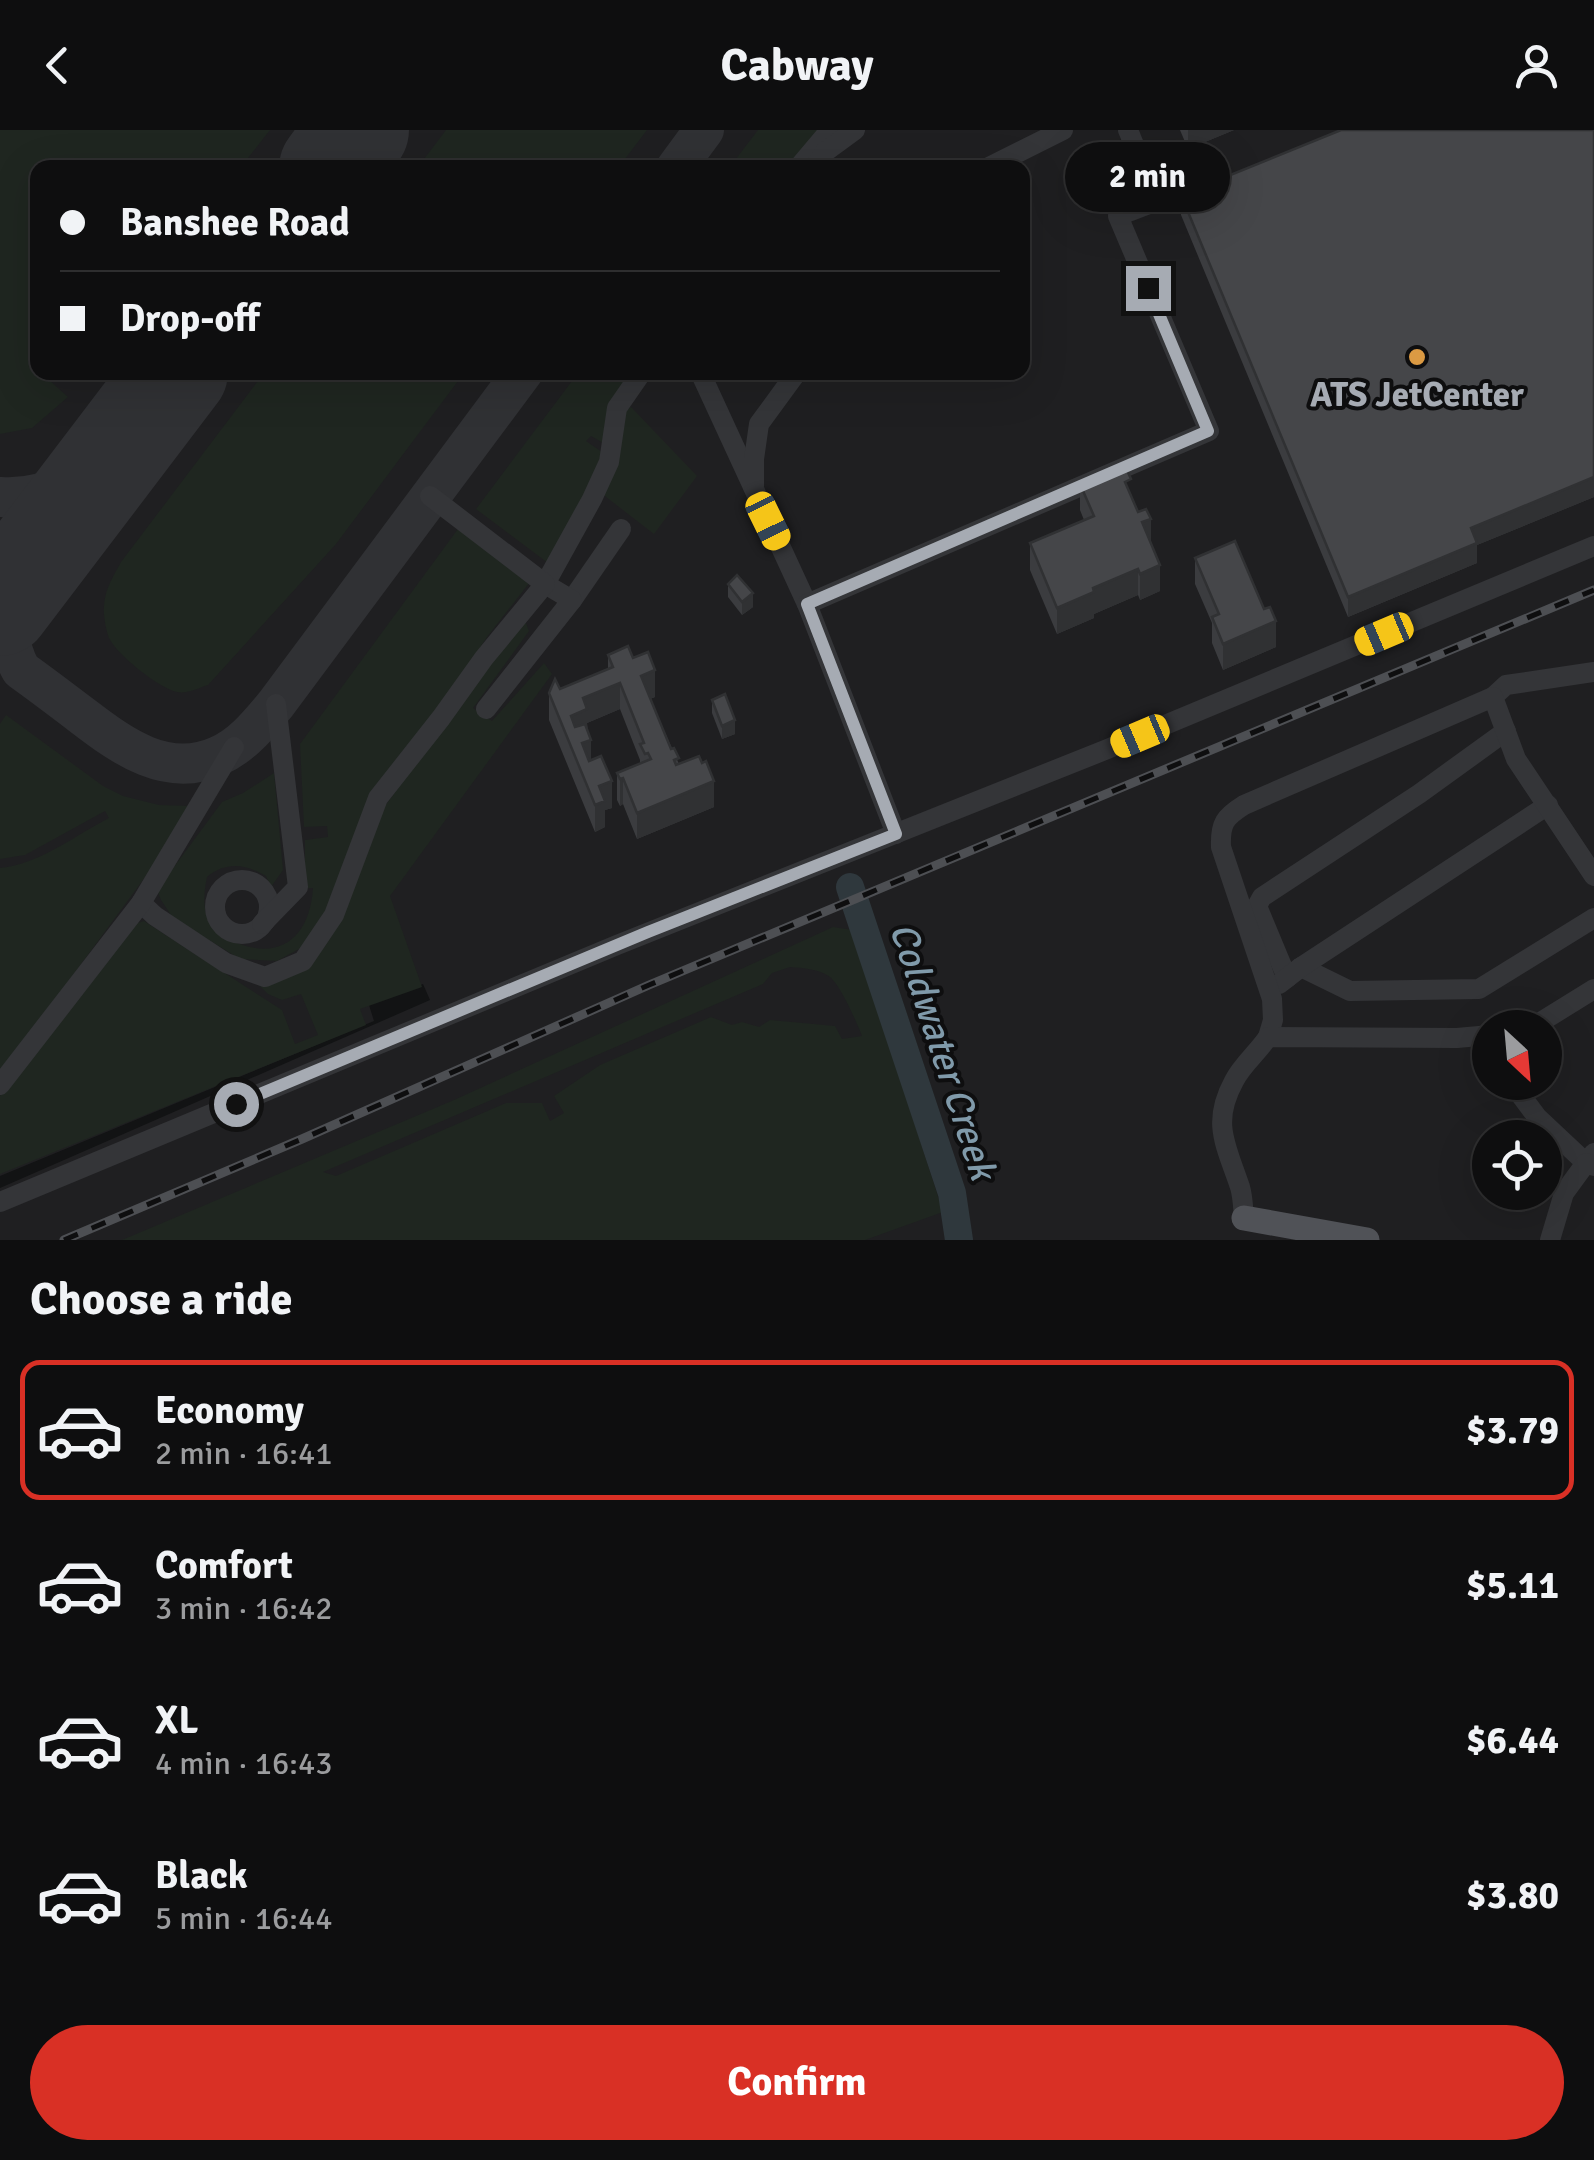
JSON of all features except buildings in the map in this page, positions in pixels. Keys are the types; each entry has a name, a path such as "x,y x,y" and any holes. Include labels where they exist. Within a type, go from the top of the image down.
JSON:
{"main road":[{"path":"1244,1218 1367,1240"}],"street":[{"path":"805,160 830,130"},
{"path":"820,160 854,130"},
{"path":"1003,160 1063,130"},
{"path":"807,604 1208,431 1118,216 1156,201 1128,130"},
{"path":"141,903 212,954 239,968 265,977 303,962 334,915 378,798 544,584 610,462 616,408 636,380"},
{"path":"704,380 807,604 896,834"},
{"path":"754,493 759,424 791,380"},
{"path":"430,496 544,584 572,600"},
{"path":"486,709 572,600 621,529"},
{"path":"0,1202 1594,546"},
{"path":"1286,978 1221,847 1220,830 1230,814 1494,697 1506,685 1594,672"},
{"path":"1494,697 1516,759 1594,876"},
{"path":"262,924 298,887 276,704"},
{"path":"1244,1218 1241,1190 1222,1138 1221,1118 1236,1075 1268,1037 1286,978 1257,906 1262,897 1419,794 1506,731"},
{"path":"0,1085 141,903 234,747"},
{"path":"1286,978 1548,805"},
{"path":"1286,978 1350,991 1479,989 1594,918"},
{"path":"1560,1010 1594,989"},
{"path":"1268,1037 1472,1039"},
{"path":"1525,1100 1537,1116 1592,1160 1564,1193 1550,1240"}],"shaded area":[{"path":"0,130 1594,130 1594,1240 0,1240 0,1188 430,1000 423,984 369,1005 374,1021 0,1176"},
{"path":"0,130 270,130 246,160 30,160 30,380 49,380 68,397 32,428 0,434"},
{"path":"446,130 647,130 624,160 423,160"},
{"path":"758,130 820,130 793,160 735,160"},
{"path":"259,380 459,380 336,544 208,685 189,691 169,689 129,662 113,645 104,610 106,594 121,562"},
{"path":"573,380 632,380 605,444 591,436 586,441 602,452 592,485 548,563 476,509"},
{"path":"631,407 697,476 654,534 601,493 624,411"},
{"path":"458,529 530,582 487,637 443,706 371,797 329,904 306,945 277,961 240,959 173,918 157,890 222,802 274,773 283,870 271,887 266,876 251,869 221,868 207,877 205,906 215,929 252,947 280,946 299,931 311,905 313,888 305,888 305,840 328,837 327,826 304,827 300,744"},
{"path":"524,618 529,631 473,708 492,721 544,663 552,674 390,896 422,987 360,1009 366,1025 0,1174 0,1096 132,925 144,921 282,1010 295,1044 318,1035 301,994 282,1000 258,984 307,967 373,822"},
{"path":"6,715 103,786 123,796 159,805 192,806 193,812 0,1074 0,868 43,855 109,818 105,811 25,855 0,859 0,724"},
{"path":"833,927 853,930 943,1212 865,1240 122,1240 454,1100","holes":["790,967 830,977 844,996 862,1036 842,1039 835,1026 770,1020 759,1027 742,1022 732,1025 711,1017 600,1065 554,1096 564,1113 550,1121 542,1103 506,1103 336,1176 323,1172 763,984 772,973"]}],"waterway":[{"name":"Coldwater Creek","path":"850,887 952,1193 959,1240"}],"taxiway":[{"path":"682,160 704,130"},
{"path":"13,588 9,630 21,670 114,739 146,756 181,764 218,756 243,740 276,704 517,380"},
{"path":"0,497 54,489 99,462 128,438"}],"runway":[{"path":"336,160 358,130"},
{"path":"0,605 171,380"}],"railway":[{"path":"64,1240 649,985 1594,590"}],"place":[{"name":"ATS JetCenter","path":"1417,357"}],"route":[{"path":"236,1104 648,932 896,834 807,604 1208,431 1148,288"}]}
